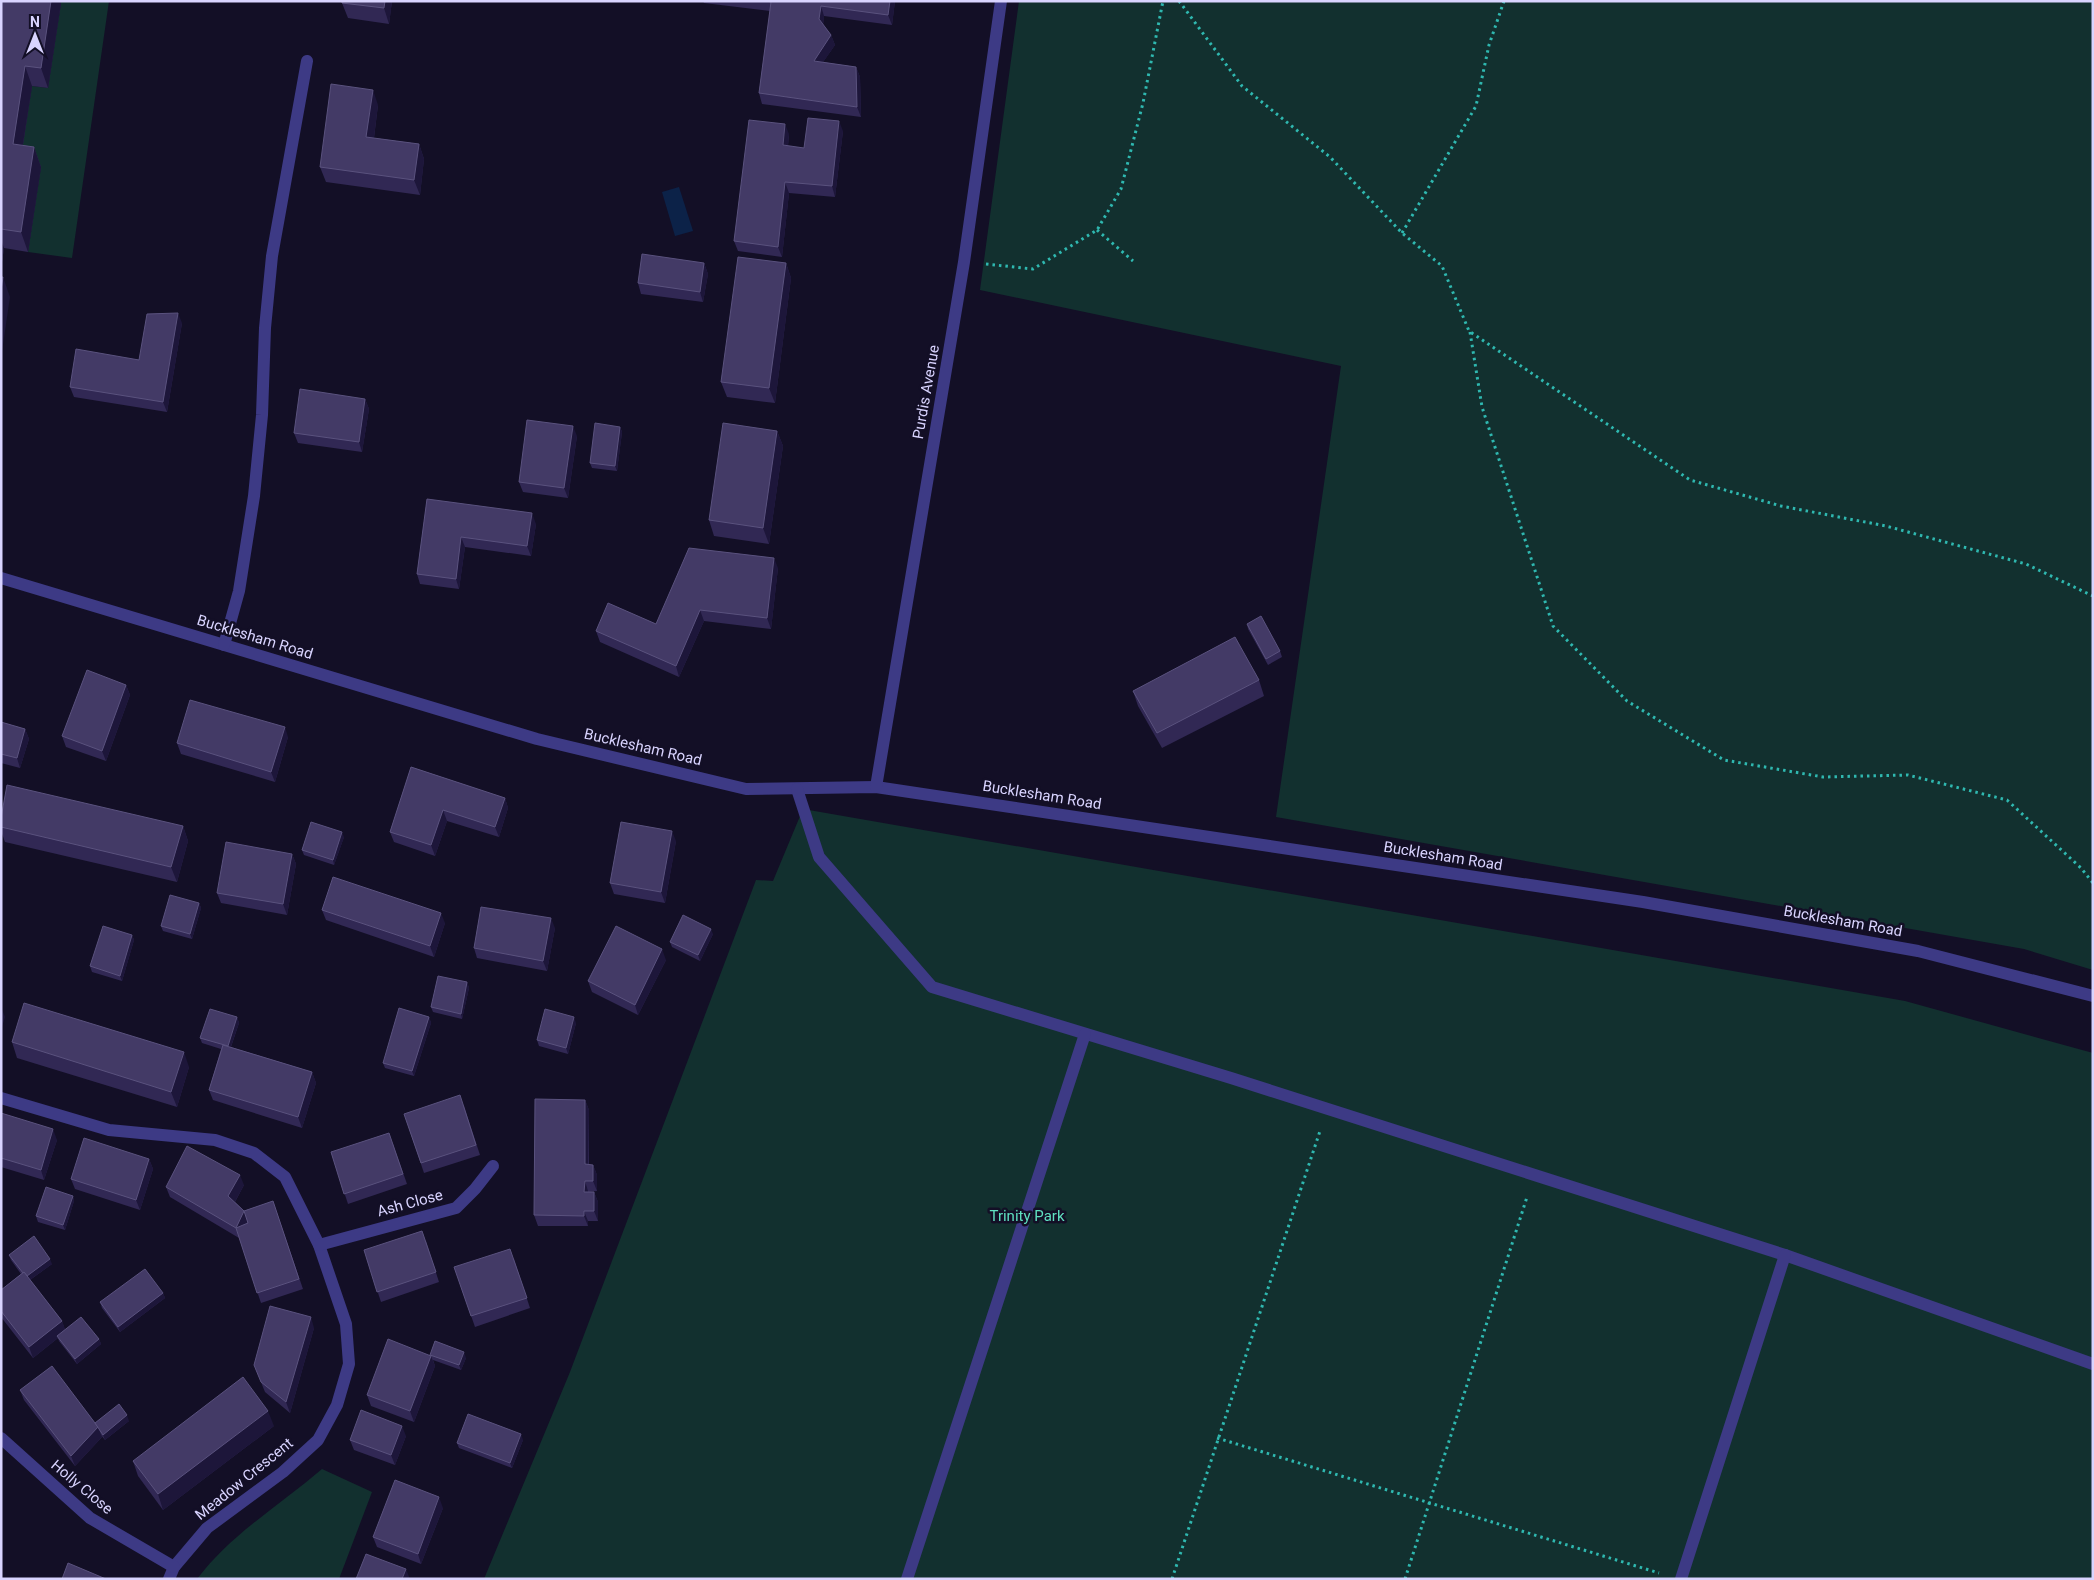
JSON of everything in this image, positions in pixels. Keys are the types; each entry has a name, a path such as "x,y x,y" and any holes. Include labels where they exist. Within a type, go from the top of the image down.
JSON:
{"street":[{"name":"Purdis Avenue","path":"876,787 964,262 1001,1"},
{"path":"224,645 239,591 254,496 262,415 265,328 272,256 307,61"},
{"name":"Bucklesham Road","path":"1,578 538,739 746,789 876,787 1643,902 1918,951 2093,996"},
{"path":"797,789 819,857 932,987 1534,1174 1785,1255 2093,1364"},
{"path":"907,1579 1085,1034"},
{"name":"Meadow Crescent","path":"1,1098 109,1130 214,1140 254,1153 284,1177 319,1245 346,1324 349,1364 337,1404 318,1440 283,1472 208,1528 172,1573"},
{"name":"Ash Close","path":"319,1245 456,1208 474,1190 493,1166"},
{"path":"1681,1579 1785,1255"},
{"name":"Holly Close","path":"1,1438 90,1518 172,1573"}],"path":[{"path":"964,262 1033,269 1097,230 1122,189 1143,103 1163,1"},
{"path":"1179,1 1242,86 1330,157 1402,233 1442,266 1470,331 1482,407 1553,626 1627,701 1724,760 1823,777 1908,775 2007,800 2081,868 2093,883"},
{"path":"1402,233 1476,106 1489,45 1504,1"},
{"path":"1097,230 1133,261"},
{"path":"1470,331 1690,480 1782,506 1886,526 2026,564 2093,596"},
{"path":"1172,1579 1327,1109"},
{"path":"1405,1579 1534,1174"},
{"path":"1217,1438 1667,1576"}],"green space":[{"path":"50,1 109,1 72,258 28,252 41,167 20,163 32,86 48,88 61,3"},
{"path":"1019,1 2093,1 2093,970 2024,949 1276,817 1341,366 980,290"},
{"name":"Trinity Park","path":"803,809 1905,1001 2093,1053 2093,1579 484,1579 570,1372 756,880 773,881"},
{"path":"322,1469 372,1492 339,1579 197,1579 225,1548"}],"water":[{"path":"679,187 693,231 675,236 662,192"}],"building":[{"path":"1,1 51,1 41,68 25,66 13,144 34,147 21,232 1,229"},
{"path":"342,1 385,1 384,8 342,3"},
{"path":"767,1 890,1 888,15 821,6 819,19 831,35 814,61 856,67 857,107 759,93 771,2"},
{"path":"331,84 373,90 366,137 419,144 414,180 320,167"},
{"path":"808,118 839,121 832,186 785,182 778,247 734,241 749,120 785,124 783,145 804,148"},
{"path":"642,254 704,263 700,292 638,283"},
{"path":"738,257 786,263 769,388 721,382"},
{"path":"178,313 163,402 70,387 76,349 139,360 147,314"},
{"path":"300,389 365,399 359,442 294,433"},
{"path":"527,420 573,426 564,488 519,482"},
{"path":"595,423 620,427 615,466 590,463"},
{"path":"723,423 777,431 763,528 709,520"},
{"path":"427,499 532,513 527,546 461,537 456,579 417,574"},
{"path":"689,548 774,558 767,618 700,610 676,666 596,631 608,603 656,624"},
{"path":"1261,616 1280,651 1266,659 1247,624"},
{"path":"1235,637 1259,680 1157,733 1133,691"},
{"path":"87,670 126,685 102,751 62,736"},
{"path":"190,700 285,727 271,772 177,743"},
{"path":"1,722 25,729 17,758 1,754"},
{"path":"411,767 505,798 495,827 443,810 431,845 390,832"},
{"path":"7,785 183,826 171,867 1,827"},
{"path":"311,822 342,832 333,860 302,850"},
{"path":"621,822 672,831 661,892 610,883"},
{"path":"226,842 292,854 283,904 217,893"},
{"path":"333,877 441,913 430,946 322,910"},
{"path":"170,895 199,903 190,934 161,926"},
{"path":"481,907 551,918 543,961 474,948"},
{"path":"683,915 711,929 698,955 670,942"},
{"path":"103,926 132,935 120,976 90,966"},
{"path":"616,926 662,949 635,1005 588,981"},
{"path":"438,976 467,982 461,1014 431,1007"},
{"path":"24,1003 184,1052 171,1092 12,1042"},
{"path":"399,1008 429,1017 412,1071 383,1063"},
{"path":"210,1009 237,1017 228,1046 200,1038"},
{"path":"545,1009 574,1017 566,1048 537,1040"},
{"path":"223,1045 312,1072 298,1117 209,1090"},
{"path":"460,1095 476,1145 421,1163 404,1114"},
{"path":"535,1099 585,1100 585,1164 593,1165 593,1181 585,1181 584,1192 594,1192 594,1211 584,1211 584,1216 534,1215"},
{"path":"1,1113 53,1129 41,1170 1,1158"},
{"path":"389,1133 403,1174 344,1194 331,1152"},
{"path":"84,1138 149,1159 136,1200 71,1179"},
{"path":"187,1146 240,1175 228,1196 244,1211 236,1228 166,1187"},
{"path":"46,1187 73,1196 63,1225 36,1216"},
{"path":"273,1201 299,1279 257,1293 236,1228 248,1223 244,1211"},
{"path":"422,1231 436,1272 377,1292 364,1250"},
{"path":"34,1236 50,1259 27,1276 9,1255"},
{"path":"510,1249 527,1298 471,1316 454,1267"},
{"path":"145,1269 163,1293 118,1327 100,1302"},
{"path":"24,1272 62,1321 29,1347 1,1311 1,1290"},
{"path":"270,1306 311,1317 286,1402 261,1382 254,1365"},
{"path":"81,1317 99,1339 75,1359 57,1336"},
{"path":"388,1339 431,1356 410,1411 367,1395"},
{"path":"435,1341 464,1352 459,1365 430,1355"},
{"path":"52,1366 98,1427 71,1456 20,1390"},
{"path":"243,1377 268,1411 158,1494 133,1461"},
{"path":"119,1404 127,1415 103,1435 95,1423"},
{"path":"361,1410 402,1426 391,1455 350,1440"},
{"path":"468,1414 521,1434 510,1463 457,1443"},
{"path":"395,1480 439,1497 418,1554 373,1537"},
{"path":"366,1554 406,1569 402,1579 356,1579"},
{"path":"68,1563 106,1579 62,1579"}]}
